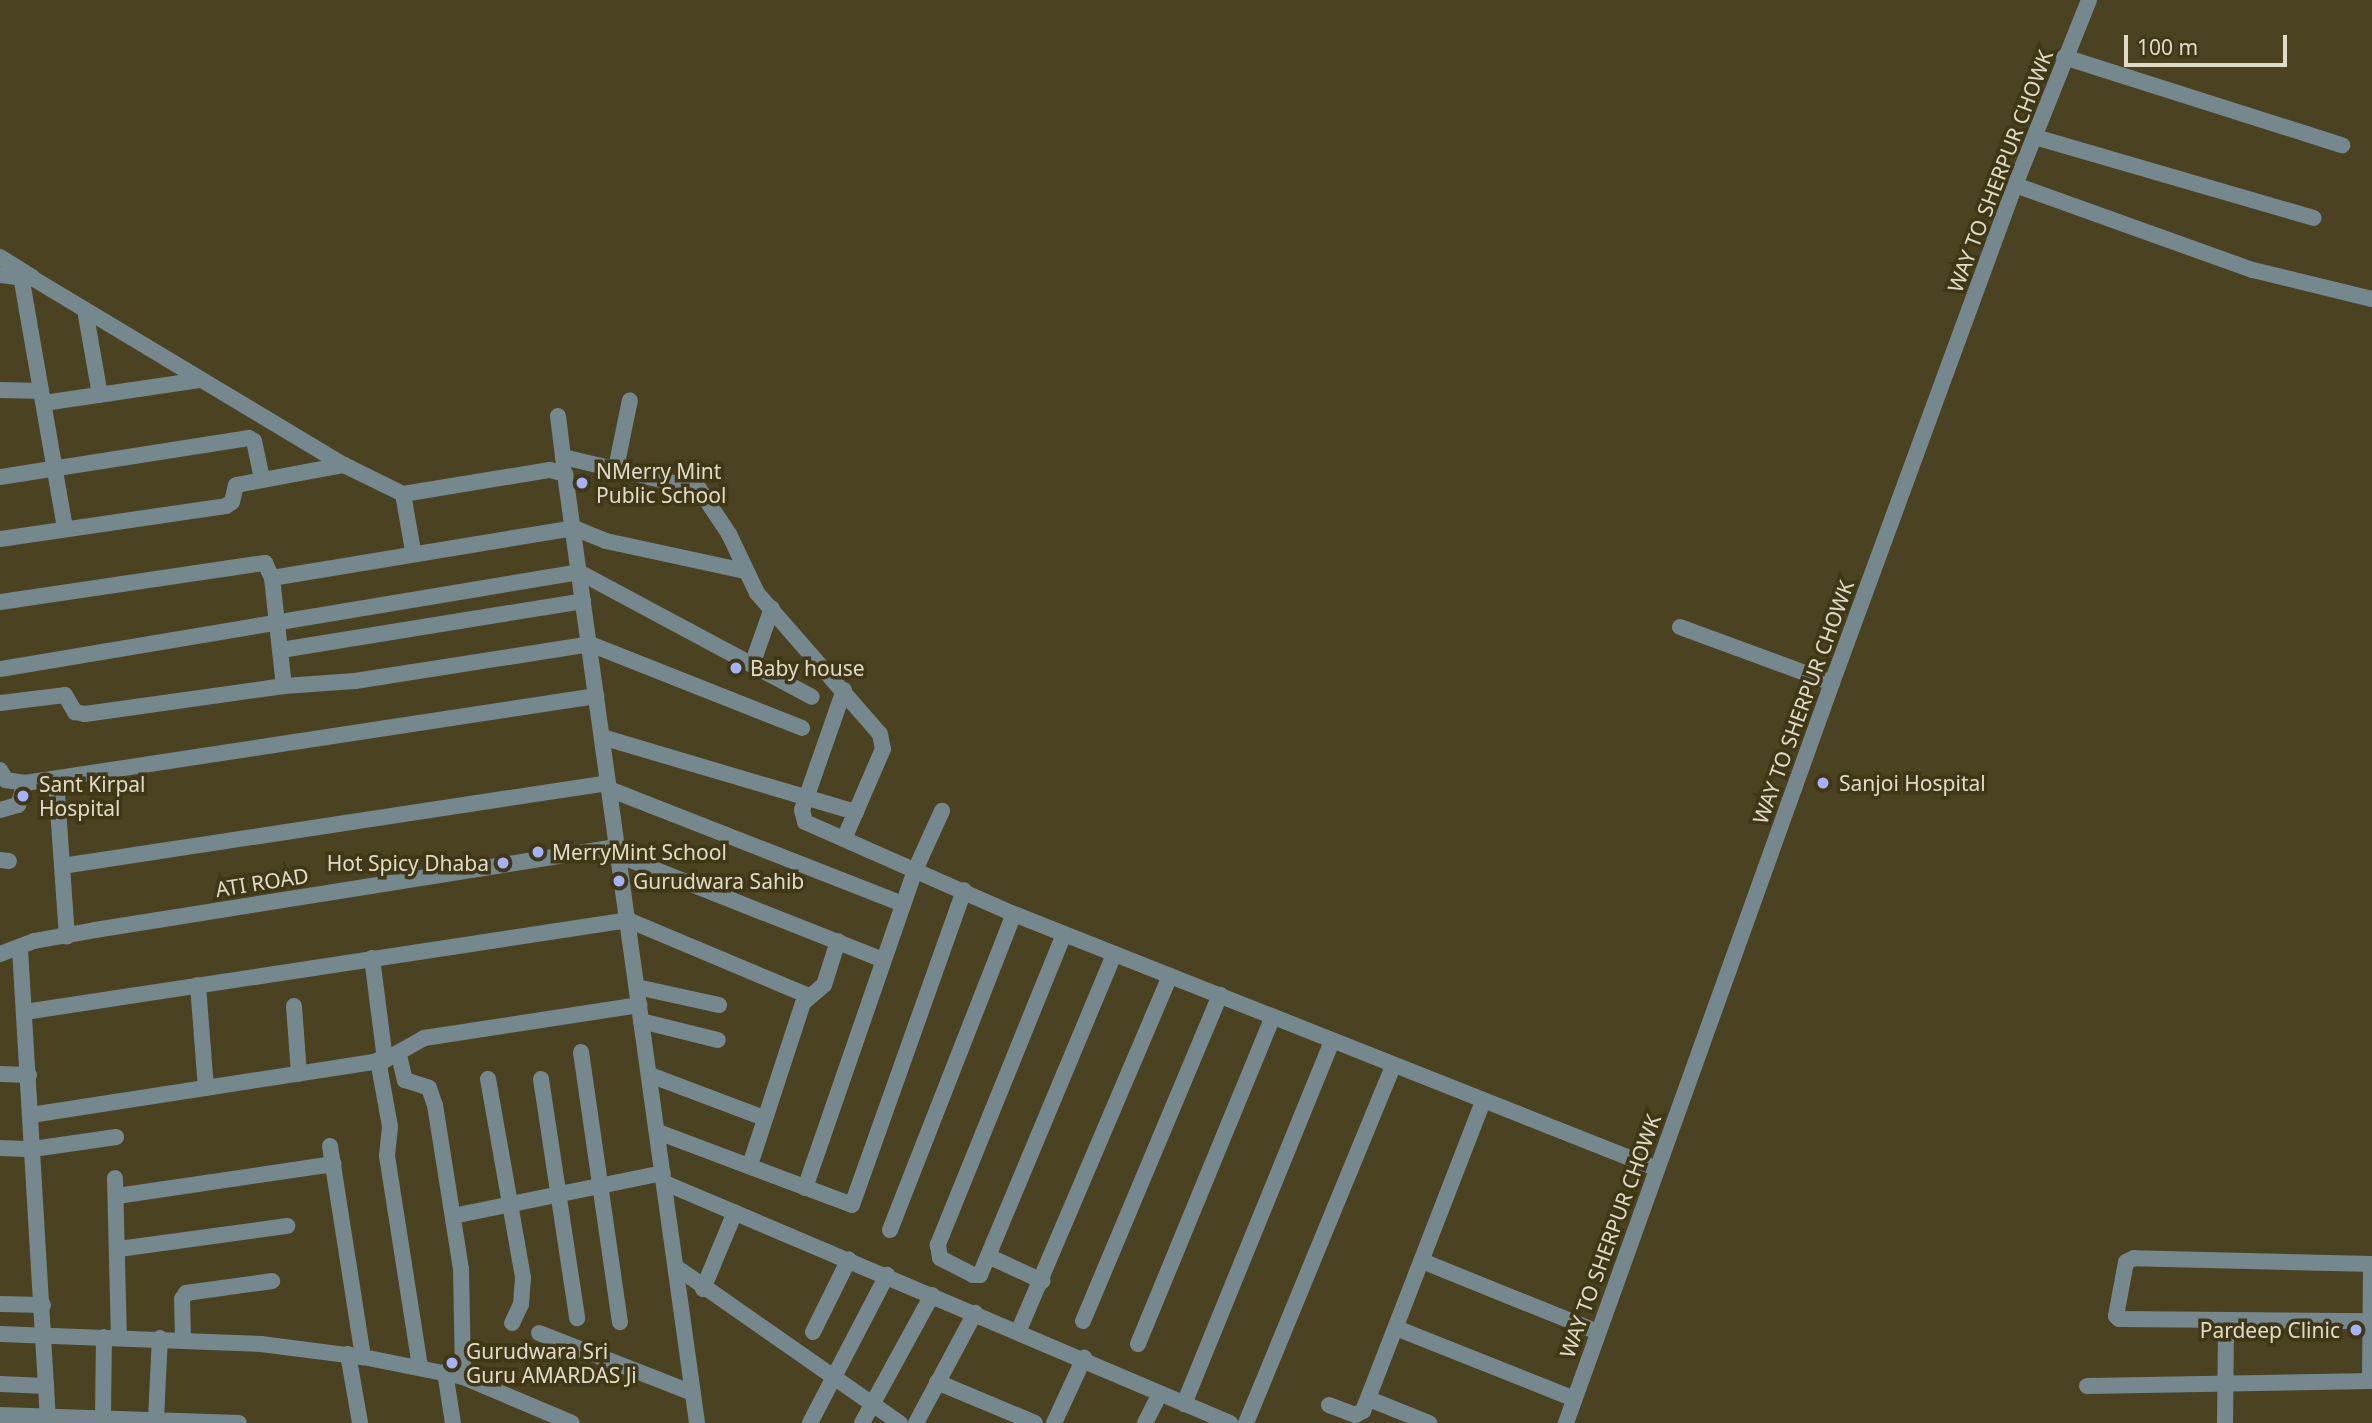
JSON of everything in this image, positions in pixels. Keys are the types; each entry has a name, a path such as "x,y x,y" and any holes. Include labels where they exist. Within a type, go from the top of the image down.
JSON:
{"street":[{"name":"WAY TO SHERPUR CHOWK","path":"1566,1423 1655,1168 2015,185 2089,0"},
{"path":"2064,57 2342,145"},
{"path":"2035,137 2313,218"},
{"path":"2015,185 2253,270 2372,299"},
{"path":"0,257 27,277 199,380 344,464 403,494 550,470 565,474"},
{"path":"0,275 27,277"},
{"path":"27,277 42,397 65,528"},
{"path":"85,310 100,395"},
{"path":"0,390 42,397 100,395 199,380"},
{"path":"616,468 631,400"},
{"path":"558,416 697,1423"},
{"path":"0,477 249,438 254,441 262,479"},
{"path":"563,457 699,489 729,534 745,572 883,740 845,839"},
{"path":"0,539 226,506 232,502 234,486 344,464"},
{"path":"403,494 414,551"},
{"path":"272,578 414,551 574,528 606,541 745,572"},
{"path":"0,602 258,563 269,566 279,622 284,686"},
{"path":"0,669 579,572 812,697"},
{"path":"281,650 583,601"},
{"path":"752,665 772,608"},
{"path":"1680,627 1832,683"},
{"path":"0,703 65,695 75,712 85,714 284,686 342,683 590,644 802,728"},
{"path":"844,690 808,795 803,820 1014,914 1655,1168"},
{"path":"0,770 6,780 25,783 56,780 596,696"},
{"path":"602,737 808,795 856,812"},
{"path":"56,780 67,937"},
{"path":"0,810 19,805 25,783"},
{"path":"62,866 609,786 903,904"},
{"path":"805,1188 915,868 942,811"},
{"path":"617,851 883,960"},
{"name":"ATI ROAD","path":"0,954 20,949 34,941 617,851"},
{"path":"658,1132 750,1165 847,1207 854,1203 964,890"},
{"path":"890,1230 1014,914"},
{"path":"25,1012 628,920 808,996"},
{"path":"1064,934 936,1251 940,1258 976,1276 988,1256 1114,954"},
{"path":"750,1165 808,996 824,985 838,941"},
{"path":"20,949 43,1305 47,1420"},
{"path":"372,958 388,1058 390,1127 387,1156 419,1366"},
{"path":"1018,1330 1042,1281 1170,976"},
{"path":"198,985 205,1088"},
{"path":"637,987 719,1006"},
{"path":"1083,1321 1220,995"},
{"path":"294,1006 299,1074"},
{"path":"31,1115 388,1058 424,1038 640,1013 718,1040"},
{"path":"1138,1344 1273,1017"},
{"path":"1184,1404 1332,1041"},
{"path":"581,1052 620,1322"},
{"path":"388,1058 405,1080 433,1094 461,1269 463,1377"},
{"path":"1246,1423 1393,1066"},
{"path":"0,1074 29,1075"},
{"path":"650,1075 764,1118"},
{"path":"488,1079 524,1285 512,1324"},
{"path":"541,1079 577,1318"},
{"path":"1329,1405 1359,1414 1369,1399 1483,1101"},
{"path":"0,1148 33,1149 116,1136"},
{"path":"330,1146 356,1356 360,1423"},
{"path":"117,1196 334,1164"},
{"path":"103,1416 119,1249 114,1178"},
{"path":"453,1216 602,1183 664,1178 735,1212 1084,1358 1230,1423"},
{"path":"703,1289 735,1212"},
{"path":"119,1249 287,1226"},
{"path":"988,1256 1042,1281"},
{"path":"2087,1386 2371,1380 2372,1265 2134,1258 2126,1262 2117,1319 2371,1321"},
{"path":"813,1332 849,1259"},
{"path":"1422,1261 1598,1332"},
{"path":"676,1267 703,1289 900,1423"},
{"path":"810,1423 836,1378 887,1275"},
{"path":"183,1339 182,1299 186,1293 272,1281"},
{"path":"862,1423 932,1295"},
{"path":"0,1304 43,1305"},
{"path":"916,1423 975,1313"},
{"path":"2225,1423 2226,1321"},
{"path":"1396,1328 1574,1399"},
{"path":"539,1333 693,1393"},
{"path":"0,1334 183,1339 356,1356 419,1366 463,1377 572,1423"},
{"path":"156,1419 160,1338"},
{"path":"1054,1423 1084,1358"},
{"path":"445,1372 453,1423"},
{"path":"937,1382 1035,1423"},
{"path":"0,1384 46,1385"},
{"path":"1145,1423 1160,1394"},
{"path":"1369,1399 1429,1423"},
{"path":"0,1415 47,1420 103,1416 239,1423"}],"place":[{"name":"NMerry Mint Public School","path":"582,483"},
{"name":"Baby house","path":"736,668"},
{"name":"Sanjoi Hospital","path":"1823,783"},
{"name":"Sant Kirpal Hospital","path":"23,796"},
{"name":"MerryMint School","path":"538,852"},
{"name":"Hot Spicy Dhaba","path":"503,863"},
{"name":"Gurudwara Sahib","path":"619,881"},
{"name":"Pardeep Clinic","path":"2356,1330"},
{"name":"Gurudwara Sri Guru AMARDAS Ji","path":"452,1363"}]}
